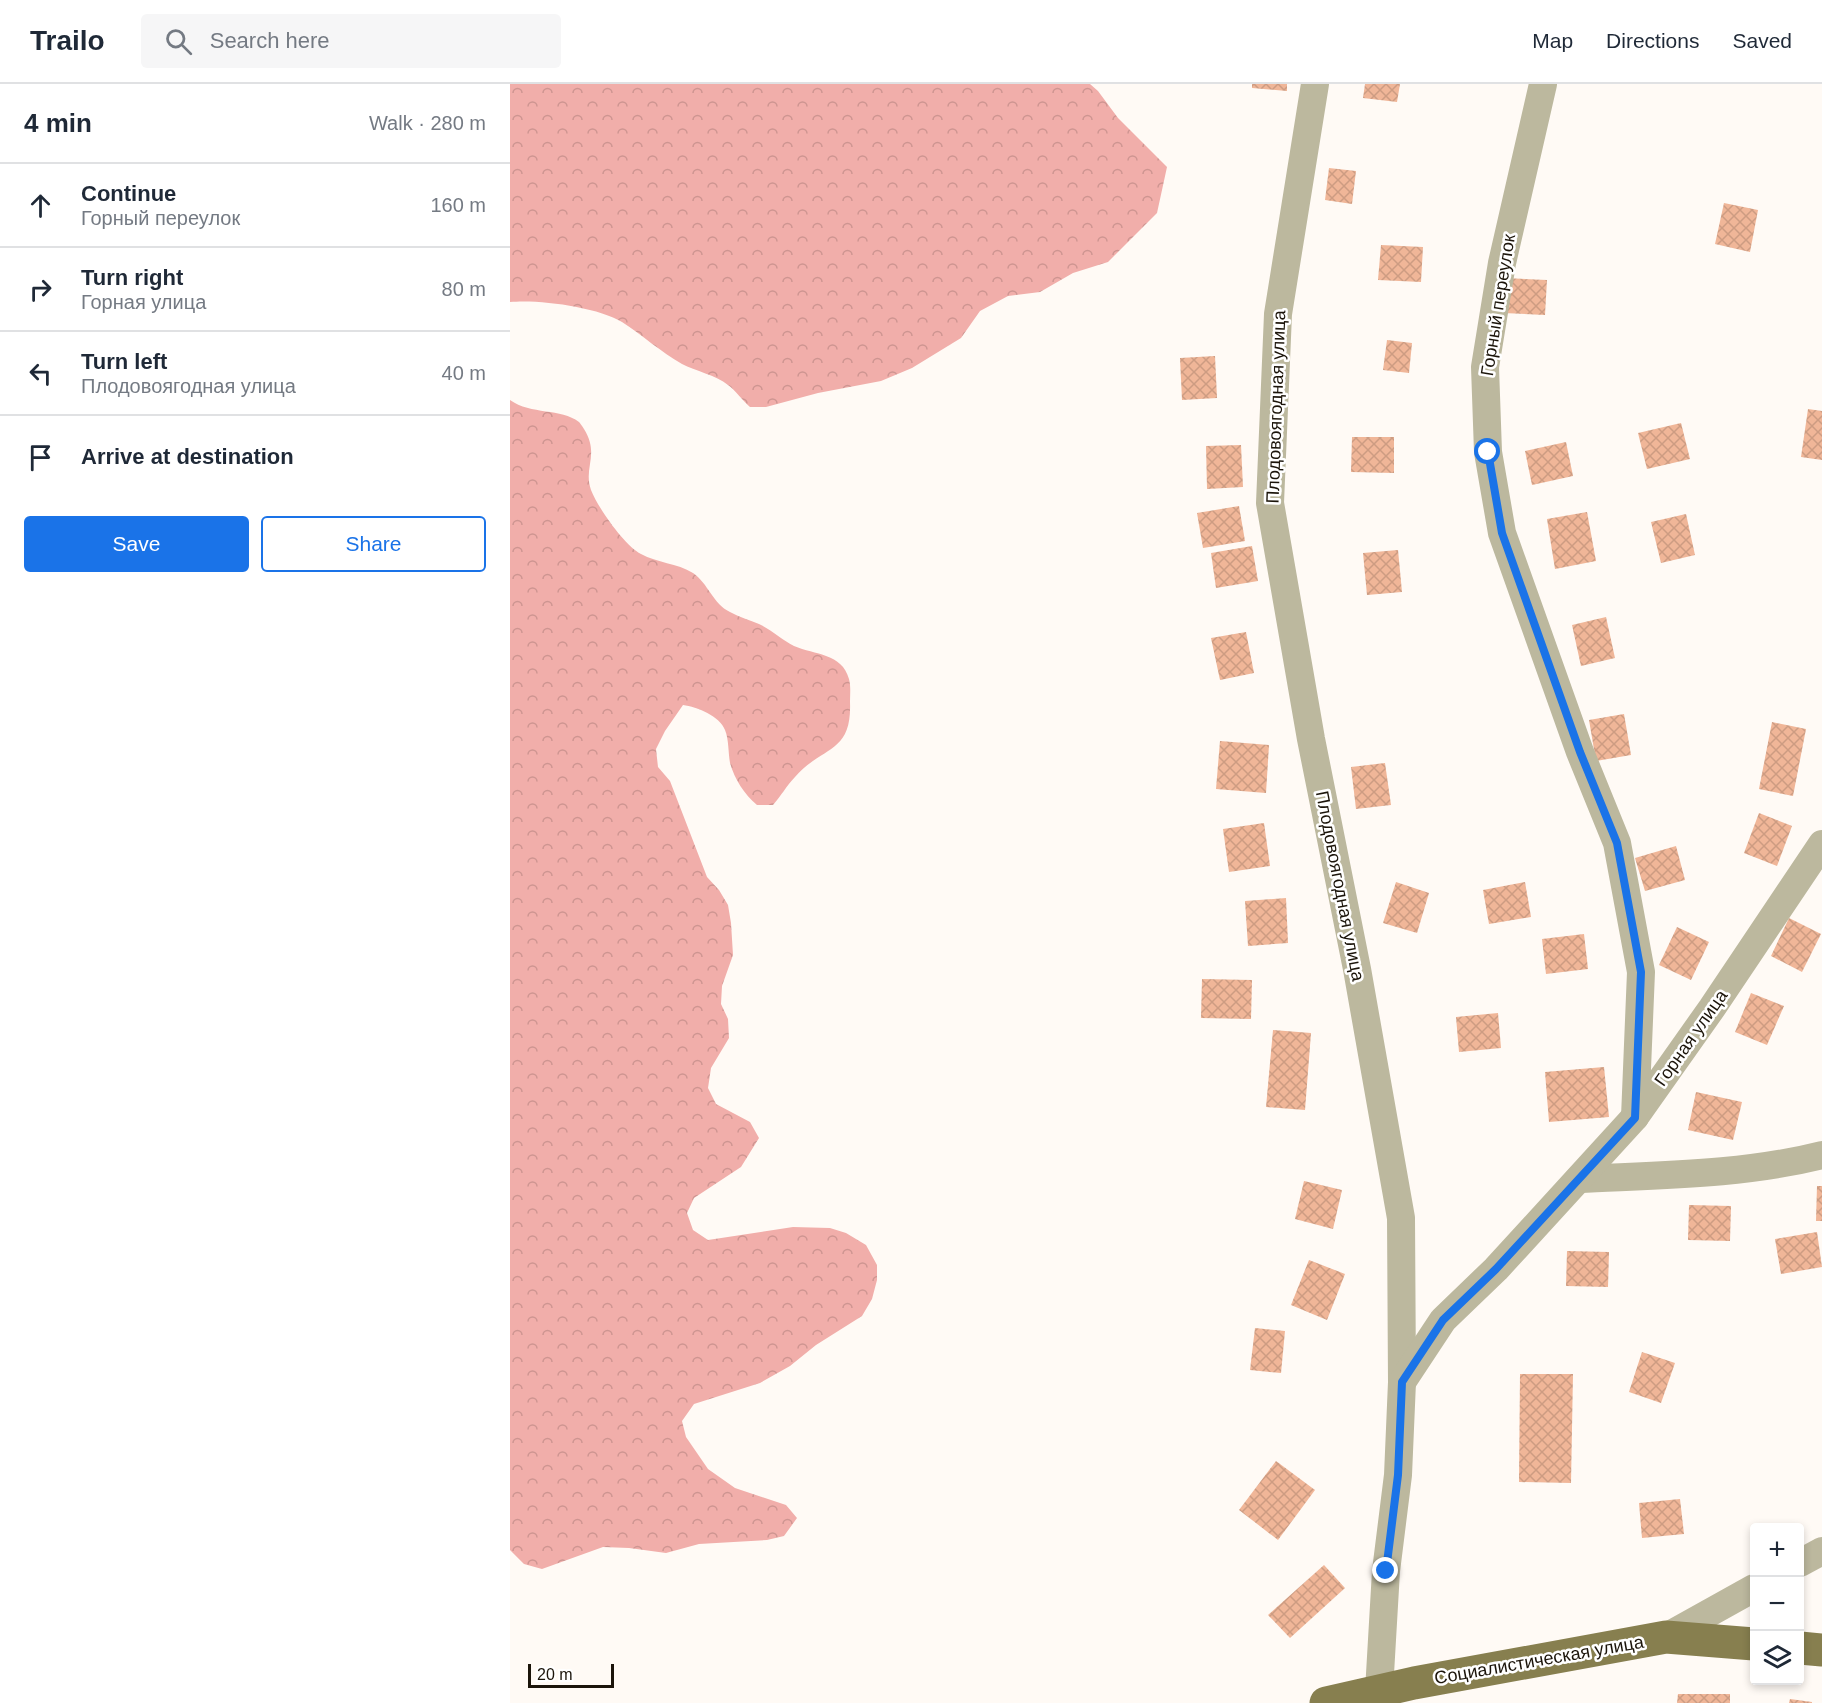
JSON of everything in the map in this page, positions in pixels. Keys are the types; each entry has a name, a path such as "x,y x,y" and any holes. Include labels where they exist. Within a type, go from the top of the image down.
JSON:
{"main road":[{"name":"Социалистическая улица","path":"1326,1703 1414,1683 1666,1637 1750,1644"},
{"path":"1804,1648 1822,1650"}],"street":[{"name":"Плодовоягодная улица","path":"1315,84 1278,314 1270,503 1311,739 1357,969 1401,1218 1402,1382 1398,1475 1386,1571 1379,1691"},
{"name":"Горный переулок","path":"1543,84 1502,263 1485,367 1488,452 1502,533 1580,752 1617,843 1641,972 1635,1118"},
{"name":"Горная улица","path":"1402,1382 1443,1320 1496,1269 1635,1118 1822,844"},
{"path":"1579,1179 1713,1172 1793,1162 1822,1155"},
{"path":"1804,1561 1822,1551"},
{"path":"1666,1637 1750,1591"}],"green space":[{"path":"510,84 1090,84 1118,118 1167,167 1157,213 1108,262 1073,273 1040,292 1008,296 980,311 961,338 912,368 881,381 818,393 766,407 750,407 723,382 682,364 622,322 611,317 568,305 510,302"},
{"path":"510,400 527,408 572,418 584,428 591,446 589,482 591,490 613,526 635,550 647,557 693,573 724,608 764,626 794,646 827,656 840,664 849,679 849,719 841,740 805,767 789,783 773,805 757,805 744,791 730,763 725,730 718,720 707,713 683,705 656,749 658,767 670,781 707,877 719,890 728,905 731,923 733,955 722,986 721,1004 728,1019 729,1038 711,1068 708,1088 716,1104 750,1122 759,1138 741,1167 694,1198 687,1213 693,1230 708,1240 793,1227 830,1228 846,1233 866,1245 877,1265 877,1280 872,1299 862,1316 816,1345 790,1366 760,1383 694,1404 682,1421 686,1437 708,1469 735,1488 786,1505 797,1518 784,1536 767,1540 699,1544 666,1553 603,1547 542,1569 524,1564 510,1550"}],"building":[{"path":"1252,84 1287,84 1287,91 1252,88"},
{"path":"1365,84 1400,84 1397,102 1363,98"},
{"path":"1329,168 1356,171 1352,204 1325,200"},
{"path":"1724,203 1758,210 1750,252 1715,244"},
{"path":"1381,245 1423,247 1421,282 1378,280"},
{"path":"1505,278 1547,280 1545,315 1503,313"},
{"path":"1387,340 1412,343 1409,373 1383,370"},
{"path":"1215,356 1217,398 1182,400 1180,358"},
{"path":"1808,409 1822,411 1822,460 1801,457"},
{"path":"1681,423 1690,459 1647,469 1638,433"},
{"path":"1352,437 1394,437 1394,473 1351,472"},
{"path":"1566,442 1573,476 1532,485 1525,451"},
{"path":"1241,445 1243,487 1207,489 1206,446"},
{"path":"1239,506 1245,541 1203,548 1197,513"},
{"path":"1587,512 1596,561 1555,569 1547,519"},
{"path":"1686,514 1695,555 1661,563 1651,522"},
{"path":"1252,546 1258,581 1216,588 1211,553"},
{"path":"1398,550 1402,592 1367,595 1363,553"},
{"path":"1606,617 1615,658 1581,666 1572,625"},
{"path":"1246,632 1254,673 1220,680 1211,638"},
{"path":"1624,714 1631,755 1596,761 1589,720"},
{"path":"1772,722 1806,729 1793,796 1759,789"},
{"path":"1220,741 1269,745 1266,793 1216,789"},
{"path":"1385,763 1391,805 1356,809 1351,767"},
{"path":"1759,813 1792,826 1777,866 1744,853"},
{"path":"1264,823 1270,866 1229,872 1223,829"},
{"path":"1676,846 1685,880 1645,891 1635,858"},
{"path":"1396,882 1429,893 1417,933 1383,923"},
{"path":"1525,882 1531,917 1489,924 1483,890"},
{"path":"1286,898 1288,943 1248,946 1245,901"},
{"path":"1789,918 1821,934 1802,972 1771,956"},
{"path":"1677,927 1709,942 1691,980 1659,965"},
{"path":"1584,934 1588,969 1546,974 1542,939"},
{"path":"1202,979 1252,980 1251,1019 1201,1018"},
{"path":"1751,993 1784,1006 1767,1045 1735,1032"},
{"path":"1498,1013 1501,1048 1459,1052 1456,1017"},
{"path":"1273,1030 1311,1033 1305,1110 1266,1107"},
{"path":"1604,1067 1609,1117 1549,1122 1545,1072"},
{"path":"1696,1092 1742,1102 1733,1140 1688,1130"},
{"path":"1304,1181 1342,1190 1333,1229 1295,1219"},
{"path":"1817,1186 1822,1186 1822,1221 1816,1221"},
{"path":"1689,1205 1731,1206 1730,1241 1688,1240"},
{"path":"1817,1232 1822,1267 1781,1274 1775,1239"},
{"path":"1567,1251 1609,1252 1608,1287 1566,1286"},
{"path":"1309,1260 1345,1274 1327,1320 1291,1305"},
{"path":"1255,1328 1285,1331 1281,1373 1250,1370"},
{"path":"1642,1352 1675,1363 1661,1403 1629,1392"},
{"path":"1520,1374 1573,1374 1571,1483 1519,1482"},
{"path":"1276,1461 1315,1490 1278,1540 1239,1510"},
{"path":"1680,1499 1684,1534 1642,1538 1639,1503"},
{"path":"1324,1565 1345,1588 1290,1638 1268,1615"},
{"path":"1678,1694 1730,1694 1730,1703 1677,1703"},
{"path":"1790,1699 1812,1702 1812,1703 1789,1703"}],"route":[{"path":"1386,1571 1398,1475 1402,1382 1443,1320 1496,1269 1635,1118 1641,972 1617,843 1580,752 1502,533 1488,452"}]}
